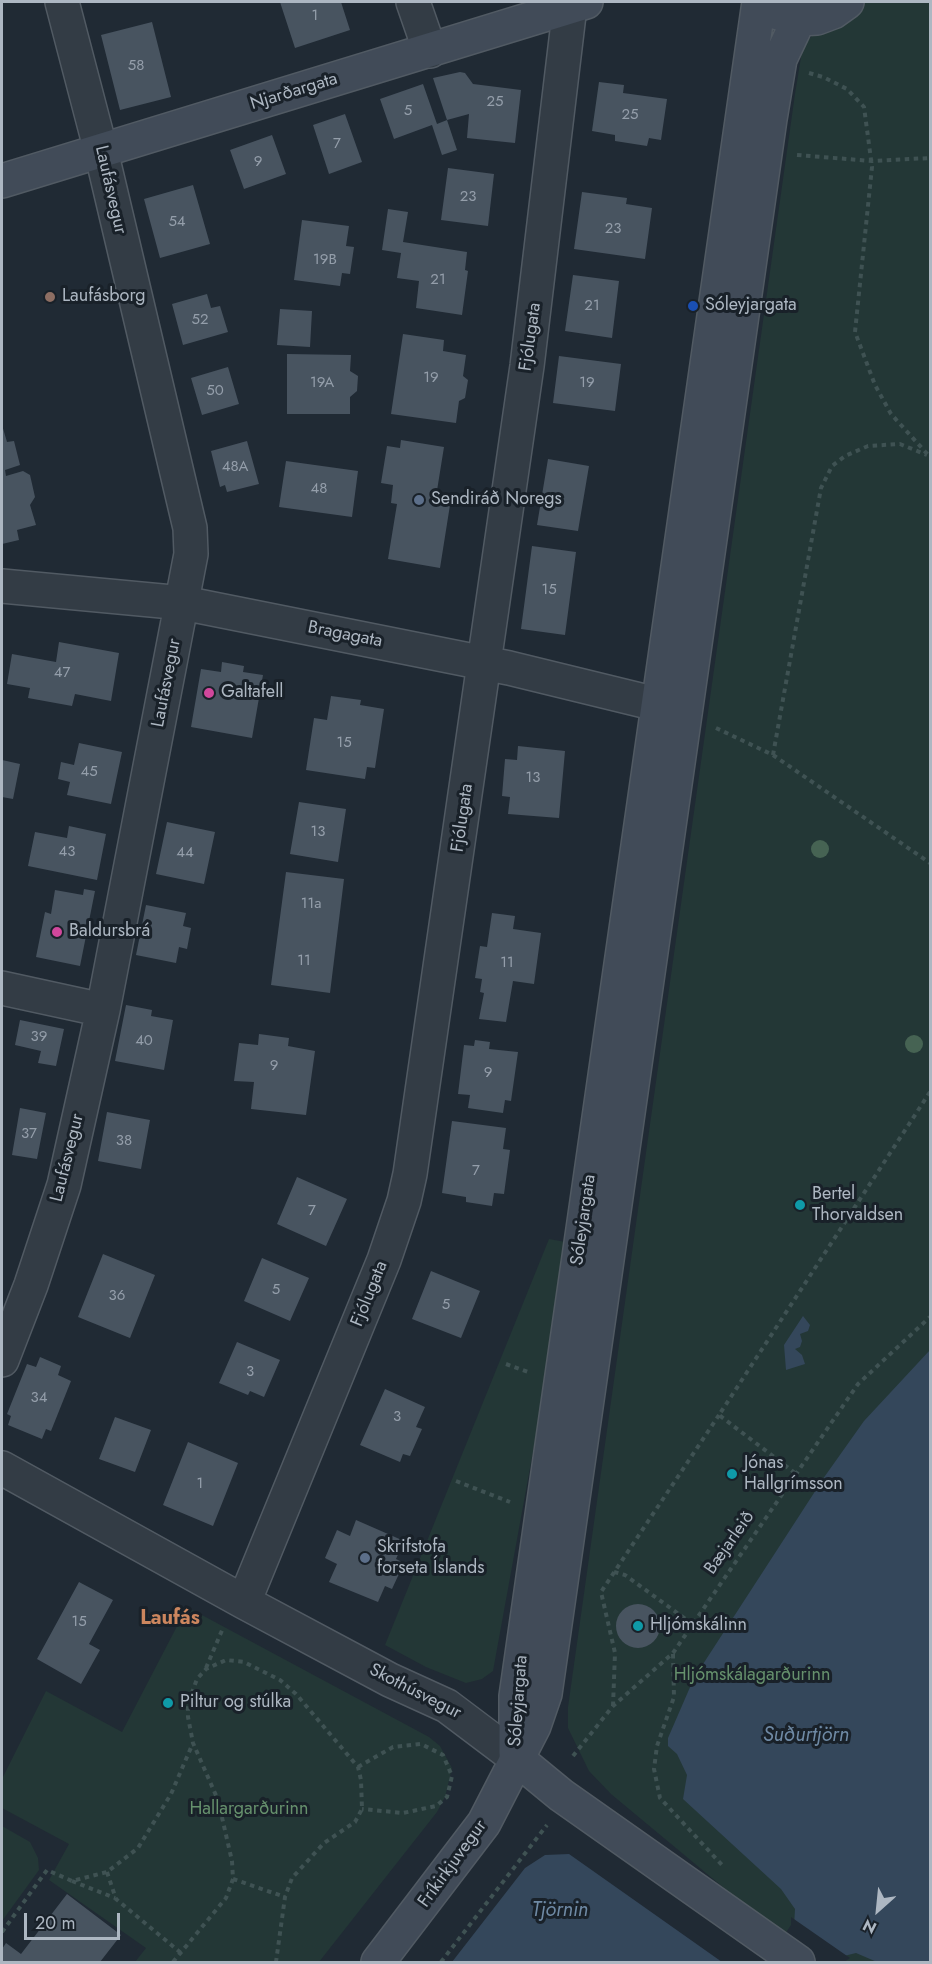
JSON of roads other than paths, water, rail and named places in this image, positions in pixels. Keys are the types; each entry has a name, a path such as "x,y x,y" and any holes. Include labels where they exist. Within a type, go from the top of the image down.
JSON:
{"main road":[{"path":"760,2 784,16 799,19 817,18 833,12 847,2"},
{"name":"Sóleyjargata","path":"684,714 760,2"},
{"name":"Njarðargata","path":"2,181 578,4"},
{"name":"Sóleyjargata","path":"516,1758 534,1726 545,1694 770,119 780,59 799,19"},
{"name":"Skothúsvegur","path":"516,1758 561,1796 798,1962"},
{"name":"Fríkirkjuvegur","path":"378,1962 484,1823 516,1758"}],"street":[{"name":"Laufásvegur","path":"2,1360 31,1285 64,1185 103,1010 191,554 190,528 101,150 62,2"},
{"path":"413,2 430,51"},
{"name":"Fjólugata","path":"240,1599 384,1260 404,1201 450,908 578,4"},
{"name":"Bragagata","path":"2,586 183,603 484,663 684,714"},
{"path":"2,988 103,1010"},
{"name":"Skothúsvegur","path":"2,1468 390,1680 447,1706 516,1758"}],"water":[{"path":"803,1316 810,1325 808,1331 800,1334 802,1341 800,1347 795,1349 802,1355 805,1364 786,1370 784,1345"},
{"name":"Suðurtjörn","path":"930,1350 930,1962 877,1962 856,1953 844,1956 794,1926 795,1909 781,1889 683,1799 687,1775 677,1754 668,1746 668,1738 694,1678 825,1476 864,1421"},
{"name":"Tjörnin","path":"569,1854 722,1962 452,1962 525,1868 545,1855"}],"place":[{"name":"Laufásborg","path":"50,297"},
{"name":"Sóleyjargata","path":"693,306"},
{"name":"Sendiráð Noregs","path":"419,500"},
{"name":"Galtafell","path":"209,693"},
{"name":"Baldursbrá","path":"57,932"},
{"name":"Bertel Thorvaldsen","path":"800,1205"},
{"name":"Jónas Hallgrímsson","path":"732,1474"},
{"name":"Skrifstofa forseta Íslands","path":"365,1558"},
{"name":"Hljómskálinn","path":"638,1626"},
{"name":"Piltur og stúlka","path":"168,1703"}],"district":[{"name":"Laufás","path":"170,1619"}],"park label":[{"name":"Hljómskálagarðurinn","path":"752,1676"},
{"name":"Hallargarðurinn","path":"249,1810"}]}
